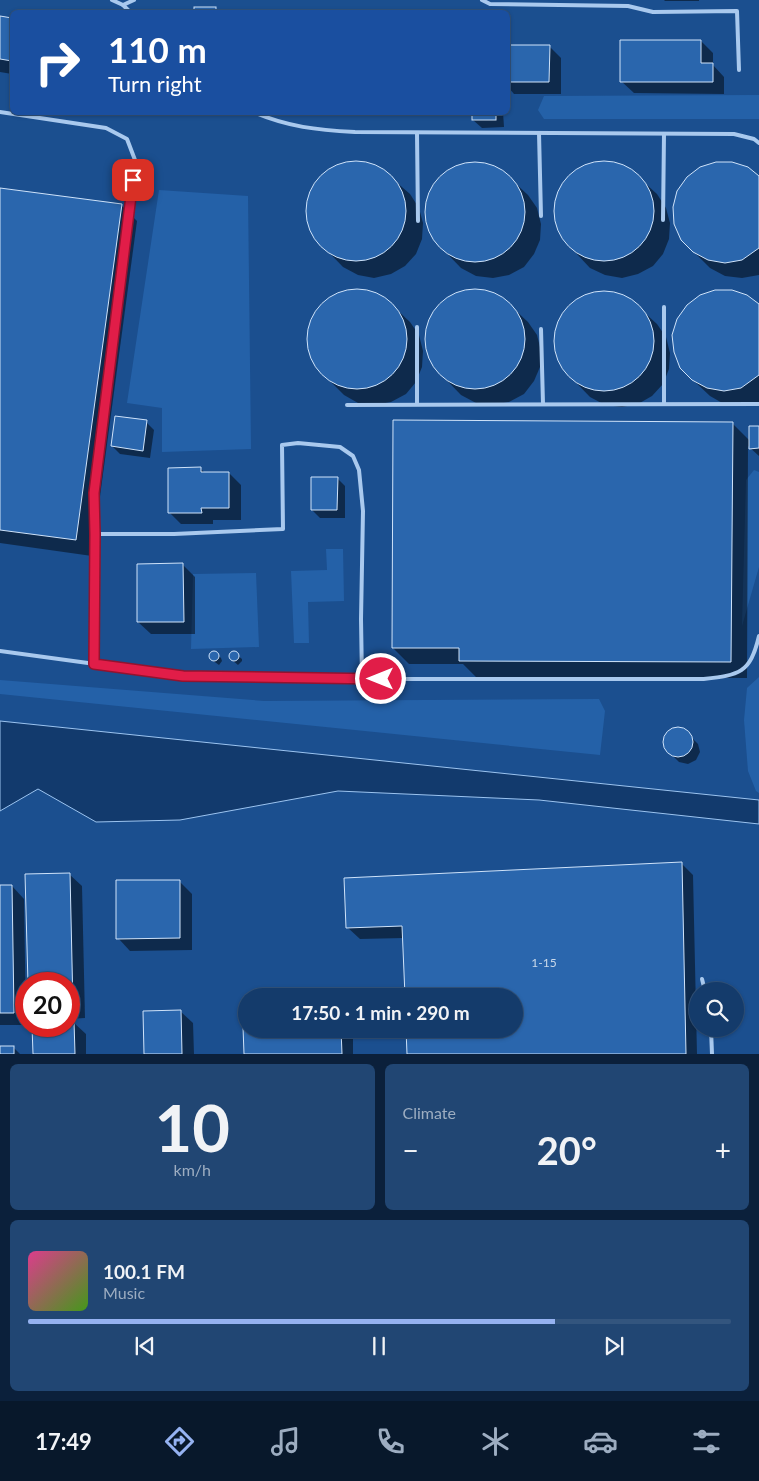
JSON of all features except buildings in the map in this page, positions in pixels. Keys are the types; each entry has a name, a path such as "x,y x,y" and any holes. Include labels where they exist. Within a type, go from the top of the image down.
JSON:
{"lane":[{"path":"112,0 123,5 128,10"},
{"path":"123,5 134,0"},
{"path":"482,0 490,4 628,6 653,12 737,11 739,70"},
{"path":"20,115 106,128 127,139 136,160 94,493 94,664"},
{"path":"260,115 276,122 312,129 354,132 734,134 754,139 759,143"},
{"path":"416,133 418,221"},
{"path":"538,133 541,216"},
{"path":"663,220 664,134"},
{"path":"664,307 664,404"},
{"path":"417,327 417,404"},
{"path":"541,329 543,404"},
{"path":"347,405 759,404"},
{"path":"95,534 174,534 283,529 282,445 298,443 340,447 353,456 359,470 363,511 362,679"},
{"path":"0,651 183,676 362,679 703,679 733,675 749,665 756,650 759,636"},
{"path":"711,1037 712,1054"}],"shaded area":[{"path":"759,95 759,119 544,119 538,110 544,96"},
{"path":"159,190 248,196 251,449 162,452 162,408 127,403"},
{"path":"754,470 759,472 759,567 742,626 746,480"},
{"path":"326,549 343,549 344,601 308,602 309,643 294,643 291,571 327,570"},
{"path":"256,573 259,647 191,649 193,574"},
{"path":"759,677 759,793 756,791 748,771 744,720 747,688"},
{"path":"0,680 264,701 599,699 605,711 600,755 0,694"},
{"path":"0,721 759,800 759,824 539,800 338,791 180,820 96,822 38,789 0,811"}],"route":[{"path":"133,180 94,493 94,664 183,676 381,679"}]}
